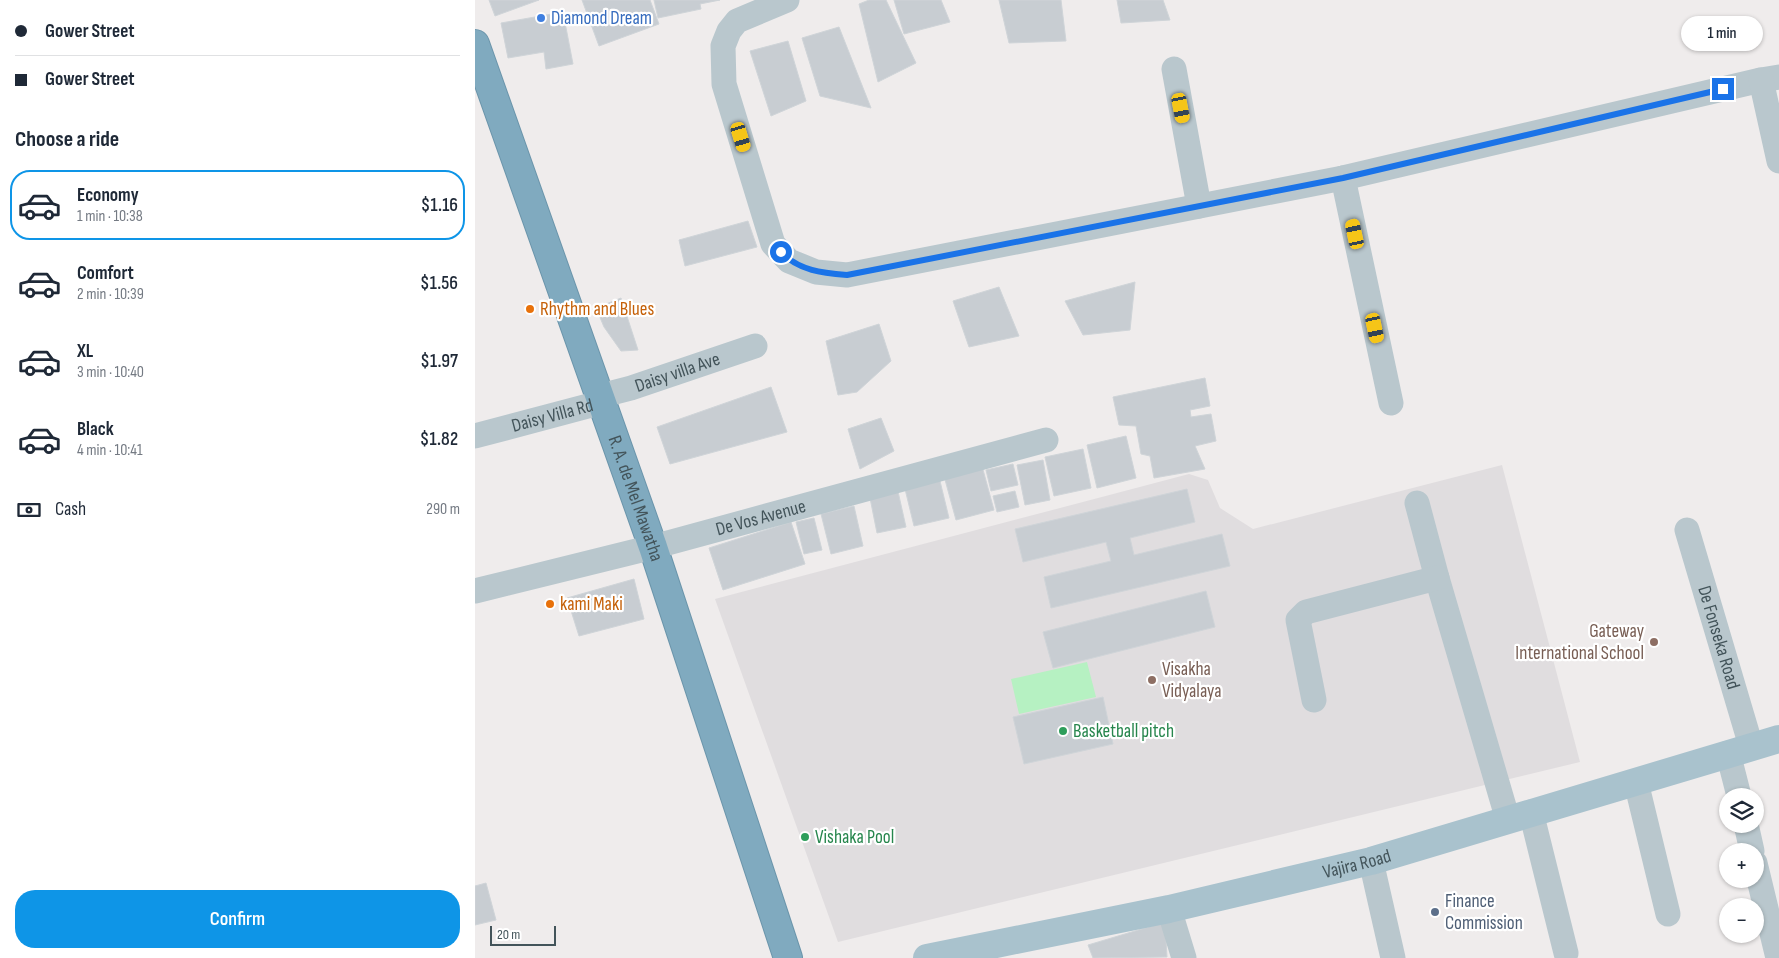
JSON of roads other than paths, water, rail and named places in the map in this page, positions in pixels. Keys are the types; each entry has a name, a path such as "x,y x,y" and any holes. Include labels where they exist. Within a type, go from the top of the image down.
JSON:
{"highway":[{"name":"R. A. de Mel Mawatha","path":"475,44 483,91 602,399 653,547 788,958"}],"main road":[{"name":"Vajira Road","path":"927,958 1169,909 1371,861 1779,739"}],"street":[{"path":"787,0 737,21 729,31 723,46 724,84 773,244 789,261 816,272 847,275 1343,178 1770,79 1779,161"},
{"path":"1174,69 1199,206"},
{"path":"1343,178 1391,403"},
{"name":"Daisy villa Ave","path":"602,399 755,346"},
{"name":"Daisy Villa Rd","path":"475,436 502,430 602,399"},
{"name":"De Vos Avenue","path":"475,591 653,547 1046,440"},
{"path":"1417,503 1437,578 1566,953"},
{"name":"De Fonseka Road","path":"1687,530 1740,750 1739,788"},
{"path":"1314,700 1298,620 1306,612 1437,578"},
{"path":"1636,782 1668,914"},
{"path":"1371,861 1393,958"},
{"path":"1761,888 1778,958"},
{"path":"1169,909 1184,958"}],"place":[{"name":"Diamond Dream","path":"541,18"},
{"name":"Rhythm and Blues","path":"530,309"},
{"name":"kami Maki","path":"550,604"},
{"name":"Gateway International School","path":"1654,642"},
{"name":"Visakha Vidyalaya","path":"1152,680"},
{"name":"Basketball pitch","path":"1063,731"},
{"name":"Vishaka Pool","path":"805,837"},
{"name":"Finance Commission","path":"1435,912"}]}
